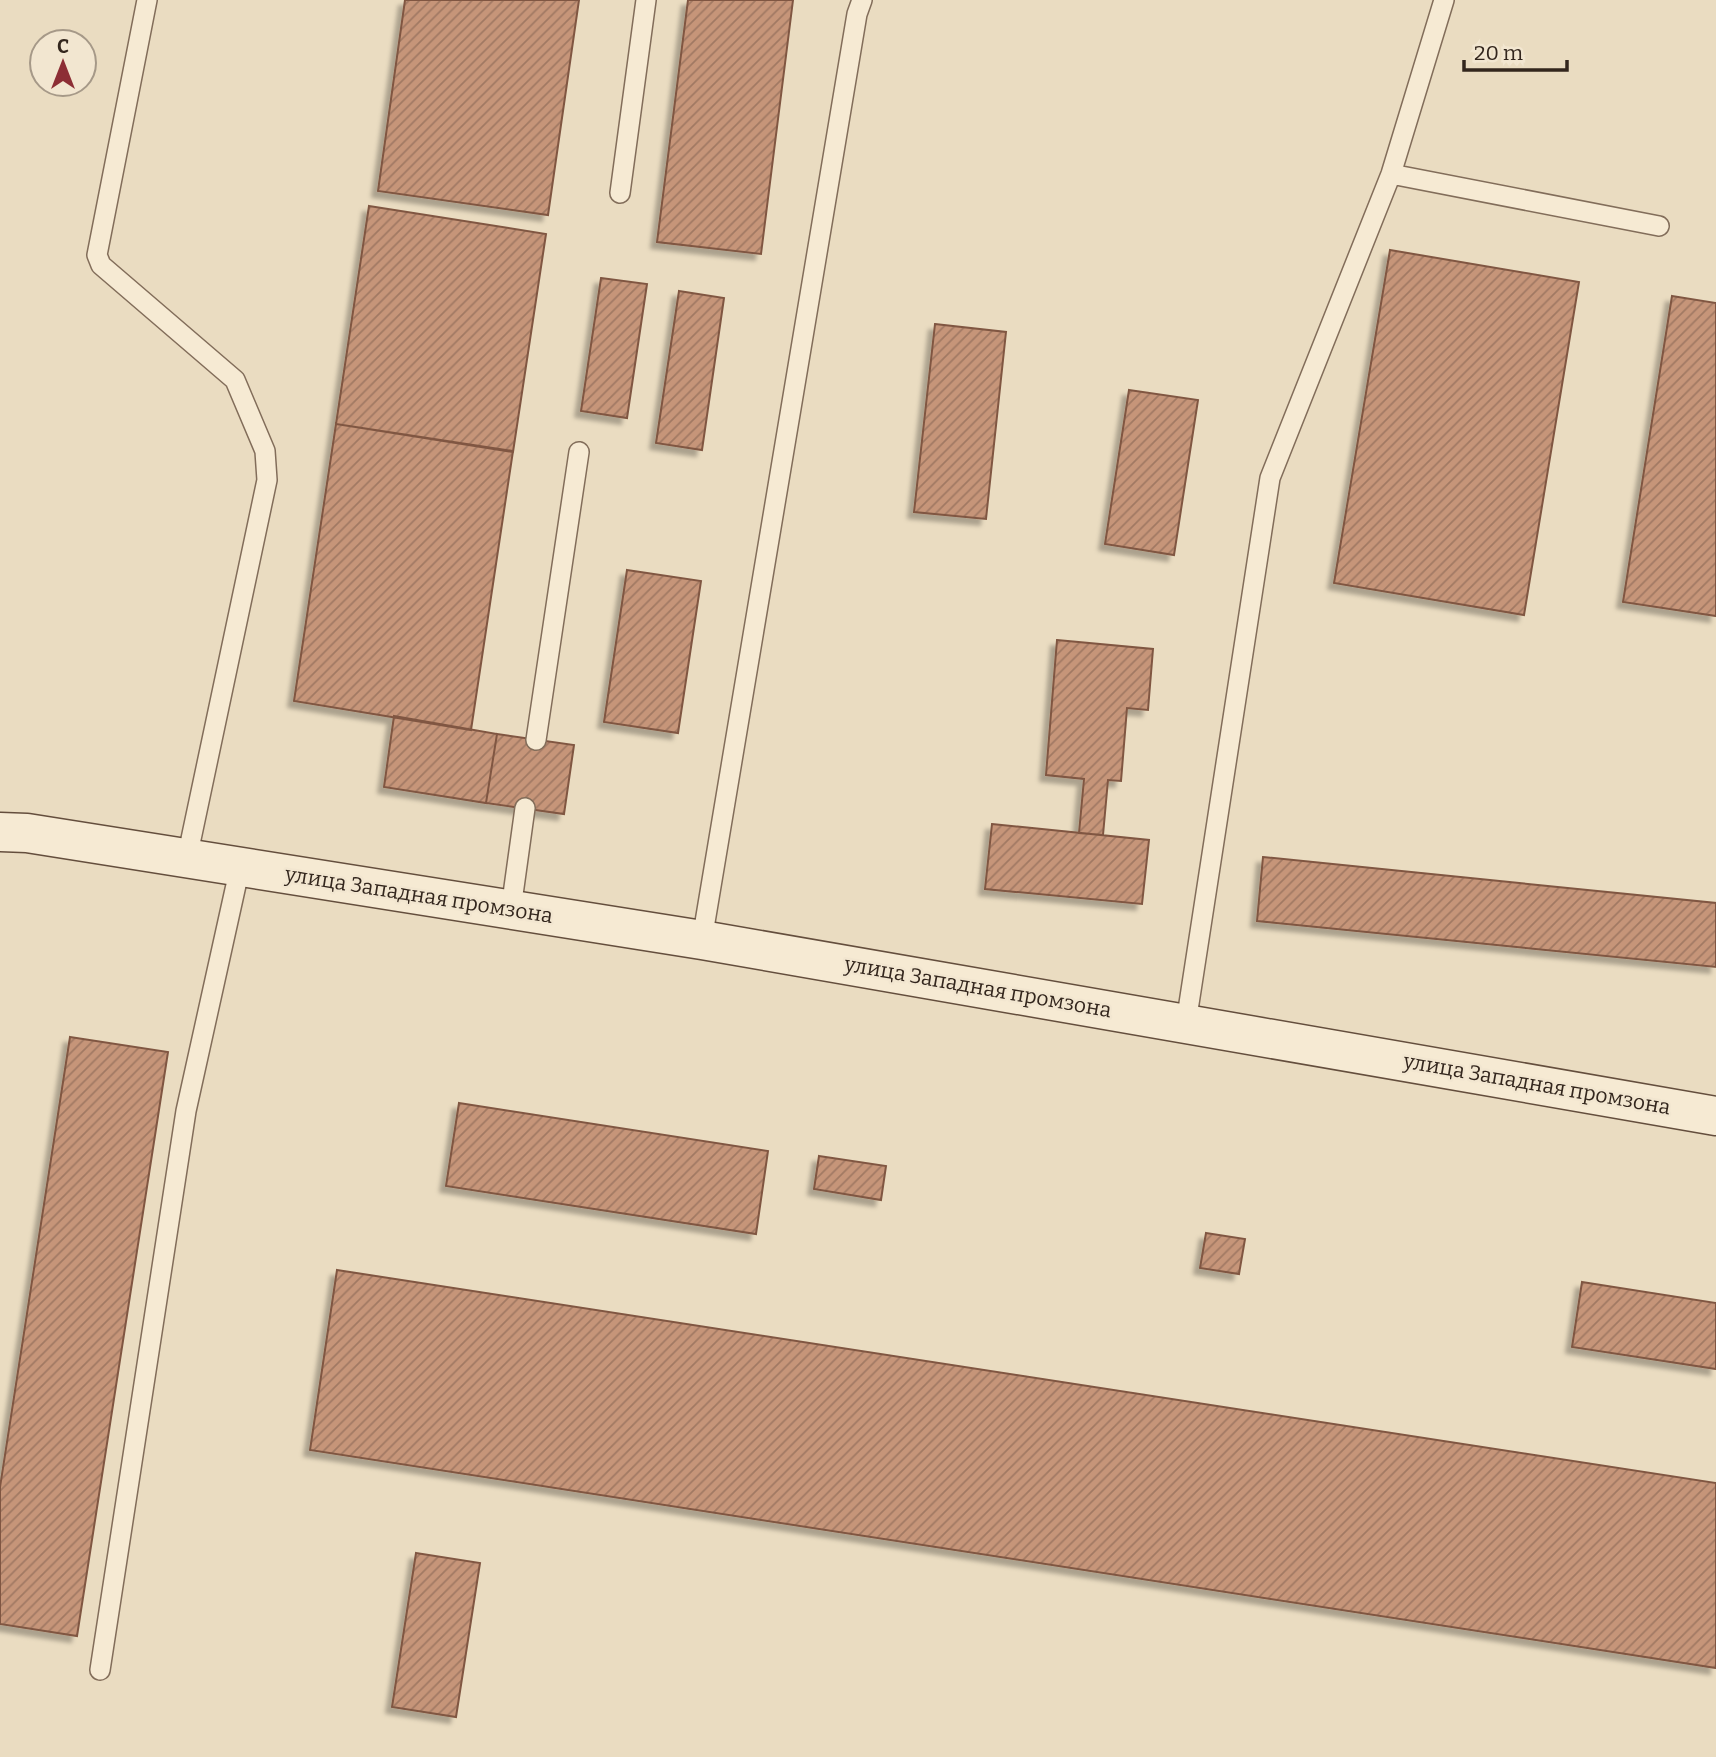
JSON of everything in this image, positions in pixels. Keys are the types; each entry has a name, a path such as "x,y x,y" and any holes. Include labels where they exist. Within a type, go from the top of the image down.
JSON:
{"street":[{"name":"улица Западная промзона","path":"0,832 27,833 702,940 1716,1116"}],"lane":[{"path":"147,0 97,255 101,265 235,380 265,451 267,467 265,488 187,858"},
{"path":"620,193 646,0"},
{"path":"702,940 862,0"},
{"path":"1186,1023 1270,478 1391,174 1444,0"},
{"path":"1391,174 1659,226"},
{"path":"536,740 579,452"},
{"path":"511,909 526,808"},
{"path":"100,1670 186,1111 240,867"}],"building":[{"path":"405,0 579,0 548,215 378,191"},
{"path":"688,0 793,0 761,254 657,242"},
{"path":"369,206 546,234 513,452 336,424"},
{"path":"1390,250 1579,282 1524,615 1334,583"},
{"path":"601,278 647,284 627,418 581,411"},
{"path":"679,291 724,298 702,450 656,443"},
{"path":"1672,296 1716,303 1716,616 1623,602"},
{"path":"935,324 1006,332 986,519 914,512"},
{"path":"1129,390 1198,400 1174,555 1105,544"},
{"path":"336,424 513,451 471,730 294,701"},
{"path":"627,570 701,581 678,733 604,722"},
{"path":"1057,640 1153,649 1148,710 1127,708 1121,781 1108,780 1103,835 1079,833 1084,779 1046,775"},
{"path":"394,716 497,734 486,803 384,787"},
{"path":"497,734 574,745 564,814 486,803"},
{"path":"992,824 1149,840 1142,904 985,889"},
{"path":"1263,857 1716,903 1716,967 1257,921"},
{"path":"70,1037 168,1052 77,1636 0,1624 0,1487"},
{"path":"459,1103 768,1151 756,1234 446,1186"},
{"path":"819,1156 886,1166 881,1200 814,1189"},
{"path":"1206,1233 1245,1239 1239,1274 1200,1268"},
{"path":"337,1270 1716,1483 1716,1668 310,1450"},
{"path":"1582,1282 1716,1303 1716,1369 1572,1347"},
{"path":"416,1553 480,1563 456,1717 392,1707"}]}
